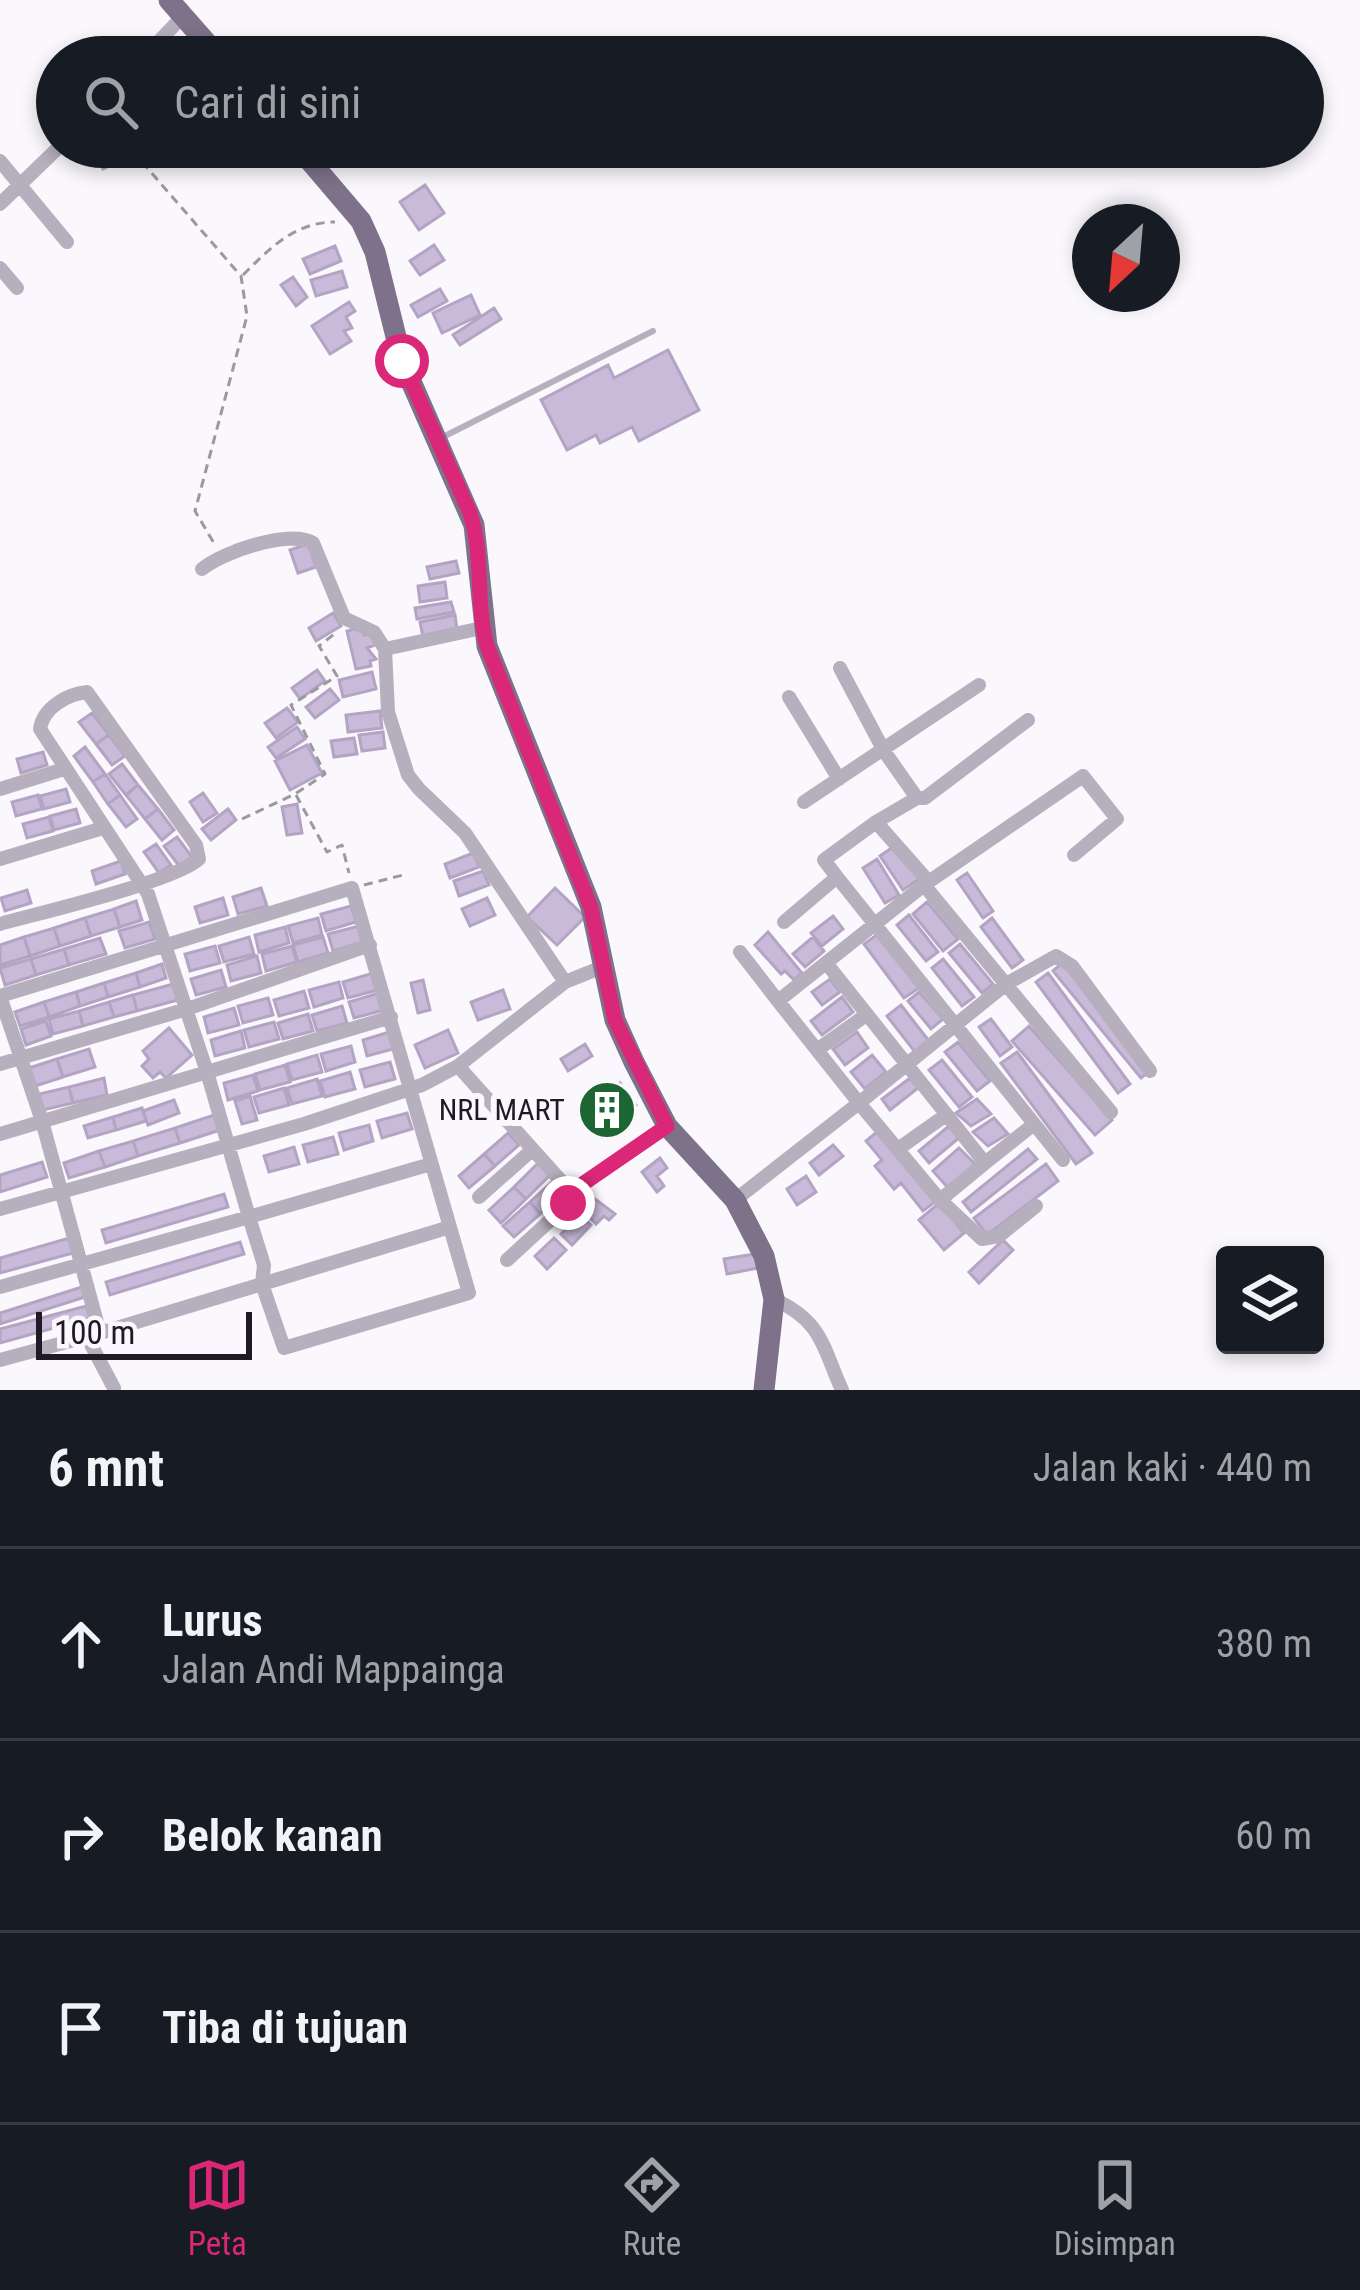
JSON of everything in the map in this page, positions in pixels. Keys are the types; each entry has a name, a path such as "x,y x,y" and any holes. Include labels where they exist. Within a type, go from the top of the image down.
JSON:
{"main road":[{"path":"176,8 201,36"},
{"path":"316,168 361,221 375,253 397,349 463,492 477,536 482,628 591,908 615,1020 667,1126 735,1200 764,1256 774,1299 764,1390"}],"street":[{"path":"158,36 176,8"},
{"path":"0,161 67,242"},
{"path":"0,204 40,168"},
{"path":"0,268 17,288"},
{"path":"202,569 222,555 292,537 314,543 348,623 374,632 385,649 388,712 408,775 465,833 565,982"},
{"path":"385,649 482,628"},
{"path":"840,668 884,751 917,798"},
{"path":"804,802 979,685"},
{"path":"0,924 141,883 188,868 200,856 87,692 70,695 51,708 40,722 43,736 141,883 167,945 264,1265 262,1284 284,1348 469,1293 352,888 167,945 0,996 42,1121 82,1265 93,1335 114,1388"},
{"path":"788,697 839,778"},
{"path":"1028,720 925,799 917,798 877,822 824,860 1063,1160"},
{"path":"0,789 64,769"},
{"path":"778,1001 926,883 1083,776 1117,819 1073,855"},
{"path":"877,822 1111,1112"},
{"path":"0,859 103,828"},
{"path":"784,922 837,877"},
{"path":"0,1064 187,1009 370,945"},
{"path":"740,952 940,1200 982,1239 999,1236 1036,1205"},
{"path":"735,1200 1006,984 1048,958 1064,959 1150,1071"},
{"path":"827,964 985,1163"},
{"path":"0,1209 410,1089 458,1066 565,982 604,966"},
{"path":"817,1050 866,1015"},
{"path":"0,1134 391,1017"},
{"path":"458,1066 571,1192 564,1208 506,1260"},
{"path":"898,1150 946,1115"},
{"path":"940,1200 1034,1124"},
{"path":"479,1197 532,1150"},
{"path":"0,1288 431,1164"},
{"path":"0,1360 450,1227"},
{"path":"774,1299 814,1327 842,1390"}],"lane":[{"path":"437,440 653,331"}],"path":[{"path":"147,168 241,276 247,316 195,511 222,555"},
{"path":"241,276 280,239 297,230 323,222 361,221"},
{"path":"242,819 296,794 325,774 291,705 337,676 319,646 348,623"},
{"path":"296,794 327,852 342,845 352,888 407,874"},
{"path":"571,1192 667,1126"}],"building":[{"path":"425,185 444,213 419,230 400,202"},
{"path":"434,245 444,260 420,275 410,261"},
{"path":"335,246 341,261 310,274 303,259"},
{"path":"342,271 347,287 316,296 311,280"},
{"path":"293,277 307,297 296,306 281,285"},
{"path":"440,289 447,301 418,317 411,305"},
{"path":"471,295 480,315 442,333 433,313"},
{"path":"349,302 355,311 346,317 352,328 344,331 351,341 330,354 312,326"},
{"path":"494,308 501,319 460,345 453,335"},
{"path":"668,350 699,410 639,441 632,427 600,443 596,435 567,450 541,400 608,365 614,378"},
{"path":"308,544 316,567 298,573 290,550"},
{"path":"456,561 459,573 430,579 427,567"},
{"path":"445,582 447,598 420,602 418,586"},
{"path":"451,602 454,612 417,619 415,608"},
{"path":"333,613 341,626 316,641 309,628"},
{"path":"455,615 457,630 423,637 420,622"},
{"path":"362,627 364,635 370,633 375,645 367,648 376,659 370,661 371,666 356,669 347,631"},
{"path":"317,670 325,681 300,699 292,688"},
{"path":"372,672 376,689 343,697 339,680"},
{"path":"330,689 339,700 315,718 306,707"},
{"path":"287,708 298,722 276,738 265,723"},
{"path":"380,711 382,728 348,732 346,715"},
{"path":"92,713 109,735 96,744 79,722"},
{"path":"297,727 305,739 276,758 268,747"},
{"path":"383,732 385,748 362,751 359,735"},
{"path":"109,735 125,756 112,765 96,744"},
{"path":"354,738 357,754 334,757 331,741"},
{"path":"307,745 322,773 290,790 275,761"},
{"path":"85,747 105,774 93,782 74,756"},
{"path":"43,752 47,765 21,773 17,759"},
{"path":"122,764 138,785 126,795 109,774"},
{"path":"105,774 120,795 108,804 93,782"},
{"path":"138,785 158,809 145,819 126,795"},
{"path":"66,789 70,802 44,809 40,796"},
{"path":"203,793 217,813 203,822 190,802"},
{"path":"38,795 42,809 16,816 12,802"},
{"path":"120,795 137,819 126,827 108,804"},
{"path":"297,804 302,833 287,835 282,807"},
{"path":"76,809 80,823 54,830 50,816"},
{"path":"158,809 174,830 162,840 145,819"},
{"path":"228,809 236,820 211,840 202,829"},
{"path":"49,817 53,831 27,838 23,824"},
{"path":"177,837 192,857 179,866 164,846"},
{"path":"156,844 171,865 159,873 144,852"},
{"path":"896,845 919,879 903,890 880,856"},
{"path":"473,853 479,867 450,878 445,864"},
{"path":"877,859 899,895 885,903 863,868"},
{"path":"121,861 125,874 96,884 92,871"},
{"path":"483,871 489,885 459,896 454,881"},
{"path":"967,873 993,911 983,918 957,880"},
{"path":"261,888 267,906 238,914 233,897"},
{"path":"555,888 585,917 557,945 527,917"},
{"path":"27,890 31,903 5,911 1,898"},
{"path":"223,898 228,915 200,923 195,907"},
{"path":"487,898 495,915 470,926 462,909"},
{"path":"136,901 142,920 120,927 114,909"},
{"path":"927,902 958,939 943,951 913,914"},
{"path":"351,906 356,922 326,931 321,914"},
{"path":"114,909 120,927 91,936 85,918"},
{"path":"909,915 938,952 926,961 897,925"},
{"path":"833,916 843,929 822,946 811,933"},
{"path":"85,918 91,936 60,946 54,928"},
{"path":"318,918 322,935 293,943 288,926"},
{"path":"992,918 1023,960 1012,968 981,927"},
{"path":"149,922 155,939 125,948 119,931"},
{"path":"359,926 363,942 333,951 328,934"},
{"path":"285,927 289,943 259,952 255,935"},
{"path":"54,928 60,946 30,956 24,937"},
{"path":"768,932 802,973 794,980 785,971 781,974 755,945"},
{"path":"878,934 919,988 904,998 864,944"},
{"path":"24,937 30,956 0,965 0,945"},
{"path":"249,937 254,954 224,962 219,946"},
{"path":"323,937 328,953 298,962 293,945"},
{"path":"813,937 824,951 805,967 793,954"},
{"path":"100,938 106,954 69,965 64,949"},
{"path":"960,944 993,984 982,993 949,953"},
{"path":"215,946 220,963 190,971 185,954"},
{"path":"292,946 297,962 266,971 262,954"},
{"path":"64,949 69,965 36,975 31,959"},
{"path":"257,956 261,973 231,981 227,965"},
{"path":"31,959 36,975 5,985 0,968"},
{"path":"943,959 974,997 962,1006 932,968"},
{"path":"1062,963 1150,1071 1141,1078 1053,971"},
{"path":"162,964 166,978 140,987 136,973"},
{"path":"221,970 226,987 196,995 191,979"},
{"path":"136,973 140,987 108,997 104,983"},
{"path":"373,973 378,990 348,998 343,982"},
{"path":"1048,973 1130,1084 1118,1093 1036,982"},
{"path":"830,979 840,992 822,1005 812,992"},
{"path":"423,980 430,1010 418,1013 411,983"},
{"path":"339,982 343,998 314,1007 309,990"},
{"path":"104,983 108,997 80,1006 76,992"},
{"path":"173,984 178,1000 137,1011 133,995"},
{"path":"503,990 510,1009 478,1020 471,1002"},
{"path":"304,991 309,1008 279,1016 274,1000"},
{"path":"76,992 80,1006 49,1017 44,1002"},
{"path":"919,992 943,1019 931,1029 908,1001"},
{"path":"379,993 384,1010 354,1018 349,1002"},
{"path":"133,995 137,1011 114,1017 109,1002"},
{"path":"842,997 853,1012 822,1035 811,1021"},
{"path":"268,998 273,1015 243,1023 238,1006"},
{"path":"44,1002 49,1017 20,1026 15,1012"},
{"path":"109,1002 114,1017 83,1026 79,1011"},
{"path":"901,1005 929,1041 915,1052 887,1016"},
{"path":"342,1006 347,1023 317,1031 312,1015"},
{"path":"234,1008 239,1025 208,1033 204,1017"},
{"path":"79,1011 83,1026 53,1034 49,1019"},
{"path":"308,1014 313,1031 283,1039 278,1023"},
{"path":"991,1019 1012,1047 1000,1056 979,1027"},
{"path":"46,1021 51,1036 26,1045 21,1029"},
{"path":"274,1022 279,1039 249,1047 244,1030"},
{"path":"1029,1026 1112,1120 1095,1135 1012,1041"},
{"path":"169,1028 192,1055 166,1078 160,1072 153,1078 142,1066 149,1059 143,1051"},
{"path":"448,1030 458,1053 425,1068 415,1045"},
{"path":"241,1031 245,1048 215,1056 211,1040"},
{"path":"393,1031 397,1048 367,1056 363,1040"},
{"path":"857,1032 868,1048 845,1065 833,1049"},
{"path":"958,1042 990,1081 977,1091 945,1052"},
{"path":"585,1044 592,1056 568,1071 561,1059"},
{"path":"351,1046 355,1062 326,1071 321,1054"},
{"path":"89,1049 95,1067 63,1077 57,1059"},
{"path":"1017,1052 1092,1153 1076,1164 1001,1063"},
{"path":"317,1055 322,1072 292,1080 287,1064"},
{"path":"872,1055 886,1072 865,1089 851,1072"},
{"path":"57,1059 63,1077 35,1086 29,1068"},
{"path":"942,1060 972,1097 959,1107 929,1070"},
{"path":"390,1062 395,1079 365,1087 360,1070"},
{"path":"285,1065 290,1082 260,1090 255,1074"},
{"path":"350,1072 355,1089 325,1097 320,1081"},
{"path":"253,1075 258,1091 228,1100 224,1083"},
{"path":"104,1078 107,1095 73,1103 69,1087"},
{"path":"910,1078 918,1088 890,1110 882,1099"},
{"path":"317,1079 322,1096 292,1104 287,1088"},
{"name":"NRL MART","path":"620,1083 636,1105 595,1135 579,1115"},
{"path":"69,1087 73,1103 43,1110 39,1094"},
{"path":"284,1088 289,1105 259,1113 254,1097"},
{"path":"250,1096 257,1120 242,1124 235,1101"},
{"path":"977,1099 991,1114 971,1126 956,1113"},
{"path":"174,1100 179,1113 148,1125 143,1111"},
{"path":"142,1108 146,1121 116,1130 113,1117"},
{"path":"407,1113 412,1129 382,1138 377,1121"},
{"path":"214,1115 220,1130 180,1143 175,1128"},
{"path":"113,1117 116,1130 88,1138 84,1126"},
{"path":"994,1118 1008,1134 988,1146 973,1132"},
{"path":"369,1125 373,1141 344,1150 339,1133"},
{"path":"950,1125 960,1137 929,1163 919,1151"},
{"path":"175,1128 180,1143 138,1156 133,1141"},
{"path":"878,1131 936,1201 923,1211 901,1183 894,1189 875,1166 882,1160 866,1141"},
{"path":"508,1133 519,1145 495,1166 484,1154"},
{"path":"333,1137 338,1154 308,1162 303,1145"},
{"path":"133,1141 138,1156 105,1167 99,1151"},
{"path":"833,1145 843,1156 819,1175 810,1163"},
{"path":"294,1147 299,1164 269,1172 264,1156"},
{"path":"959,1148 975,1164 948,1188 933,1171"},
{"path":"1028,1149 1037,1159 971,1212 963,1202"},
{"path":"99,1151 105,1167 69,1178 64,1163"},
{"path":"484,1154 495,1166 469,1188 459,1176"},
{"path":"660,1158 667,1168 657,1176 664,1186 657,1192 642,1172"},
{"path":"540,1161 552,1173 526,1199 514,1187"},
{"path":"42,1162 47,1177 0,1192 0,1175"},
{"path":"1046,1164 1058,1181 987,1235 974,1218"},
{"path":"806,1176 816,1192 797,1205 787,1189"},
{"path":"554,1180 565,1192 540,1214 530,1202"},
{"path":"514,1187 526,1199 501,1223 489,1210"},
{"path":"224,1194 228,1207 106,1243 102,1230"},
{"path":"595,1199 615,1214 609,1220 604,1216 596,1224 583,1210"},
{"path":"530,1202 540,1214 514,1237 503,1226"},
{"path":"939,1203 964,1233 944,1250 919,1220"},
{"path":"580,1215 591,1225 572,1245 561,1234"},
{"path":"69,1238 73,1253 0,1273 0,1258"},
{"path":"554,1238 566,1250 547,1269 535,1256"},
{"path":"1003,1240 1013,1250 979,1283 969,1272"},
{"path":"240,1242 244,1254 110,1295 106,1282"},
{"path":"755,1254 758,1268 727,1274 724,1259"},
{"path":"82,1287 85,1297 0,1324 0,1313"},
{"path":"86,1306 90,1318 0,1343 0,1329"}],"place":[{"name":"NRL MART","path":"607,1110"}],"route":[{"path":"402,361 463,492 477,536 487,646 591,908 615,1020 667,1126 571,1192 568,1203"}]}
